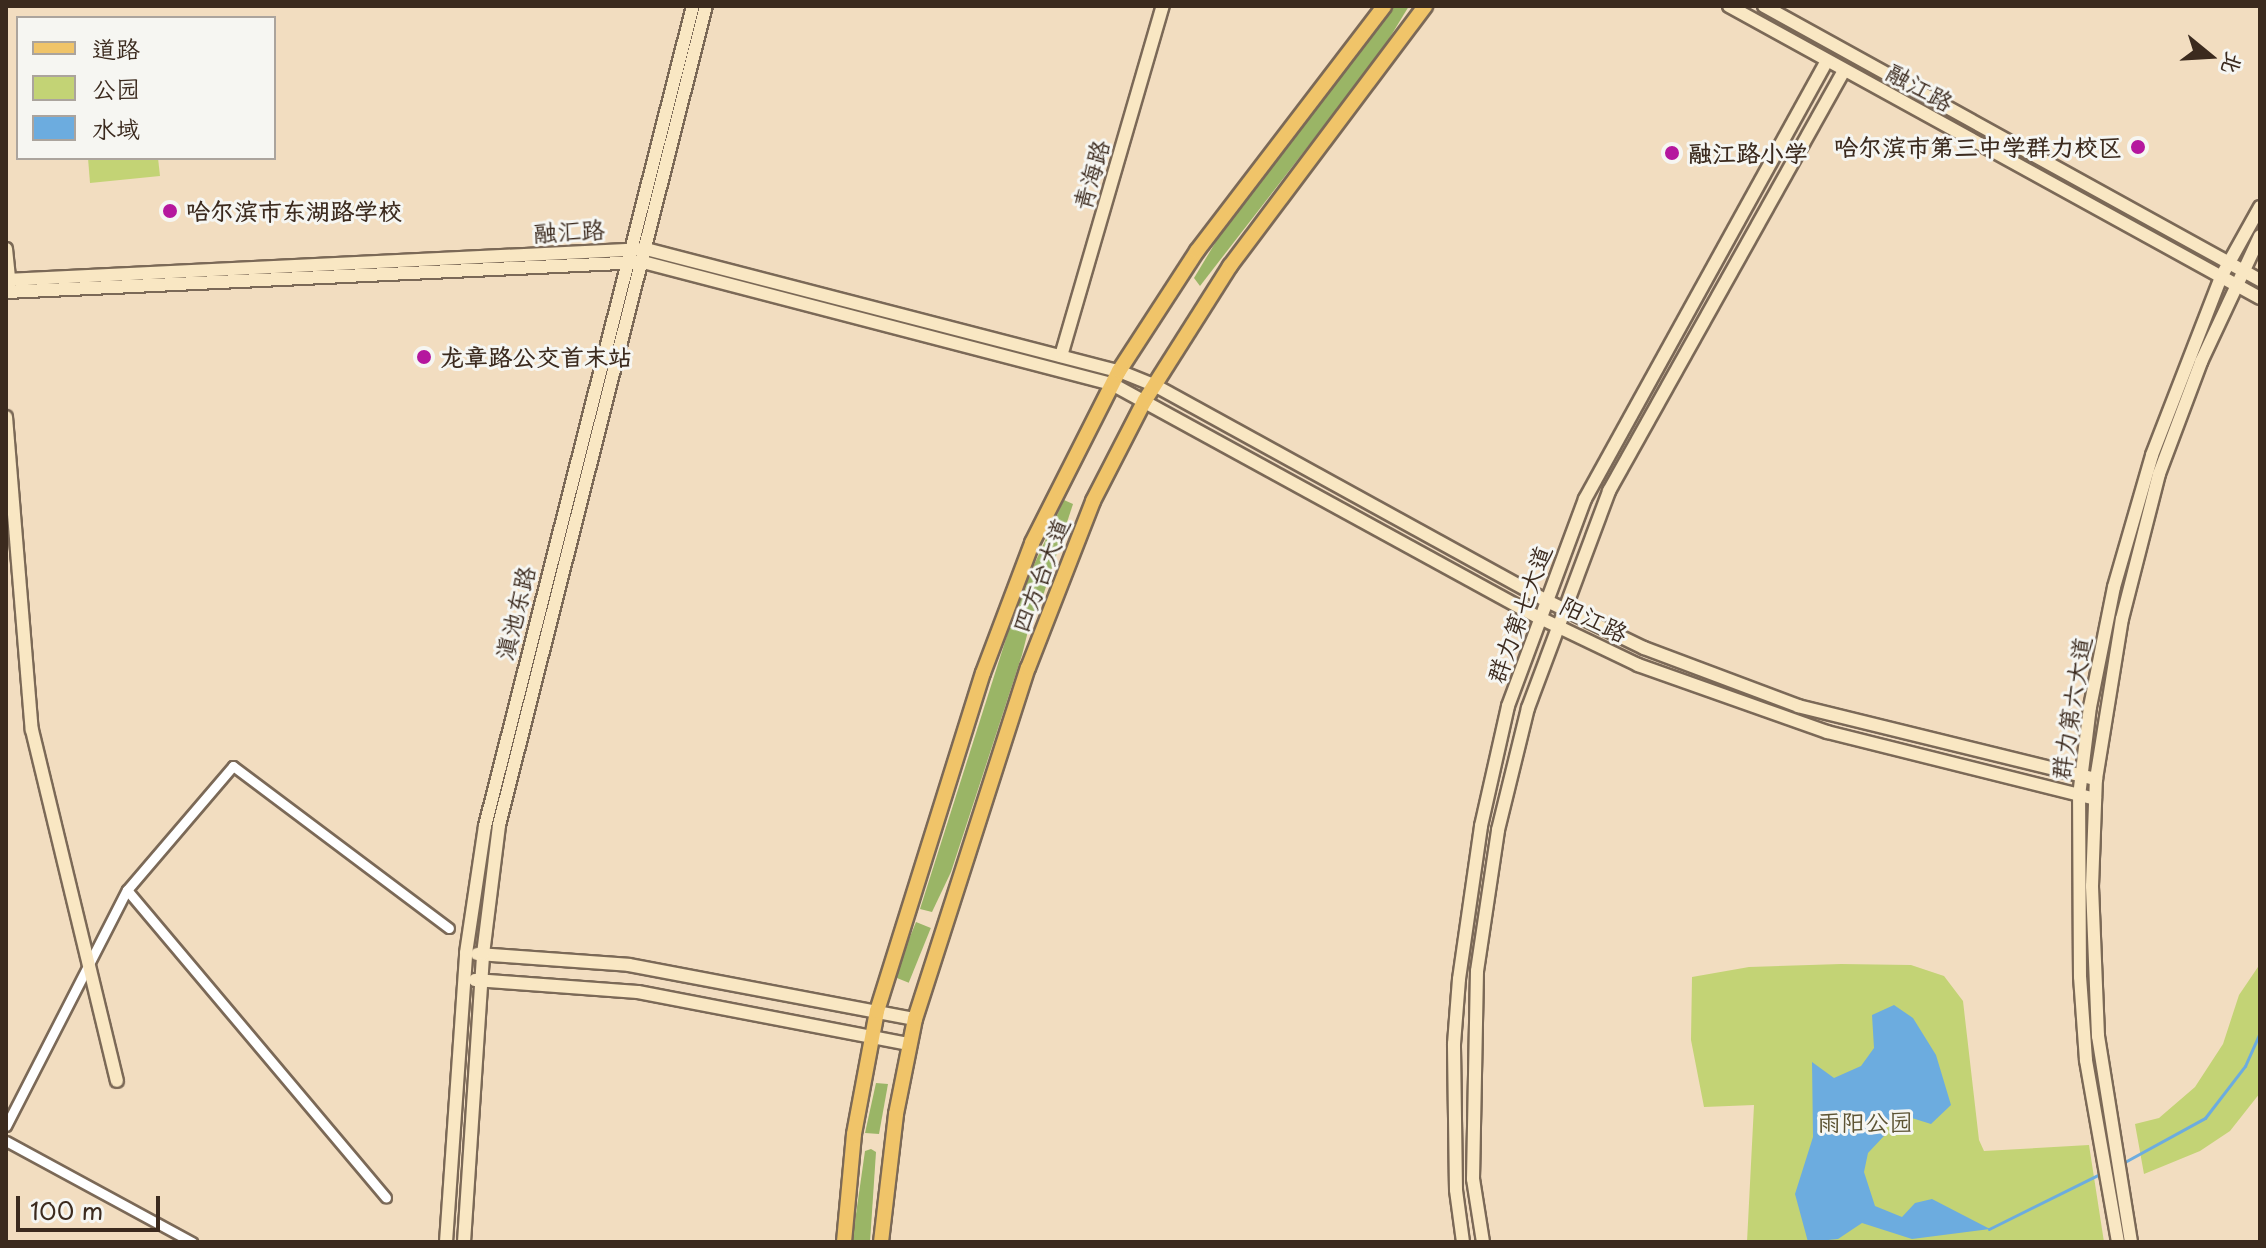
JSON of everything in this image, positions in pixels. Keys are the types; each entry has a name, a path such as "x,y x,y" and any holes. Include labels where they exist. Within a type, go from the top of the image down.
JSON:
{"main road":[{"name":"四方台大道","path":"844,1242 877,1011 1009,599 1116,377 1197,251 1384,6"},
{"name":"四方台大道","path":"881,1242 915,1019 1048,611 1093,501 1145,400 1230,266 1425,6"}],"street":[{"name":"滇池东路","path":"446,1242 466,953 494,783 693,6"},
{"name":"滇池东路","path":"464,1242 483,954 508,783 706,6"},
{"name":"青海路","path":"1061,356 1163,6"},
{"name":"融江路","path":"1729,6 2260,298"},
{"name":"融江路","path":"1764,6 2260,280"},
{"name":"群力第七大道","path":"1463,1242 1456,1190 1454,1044 1459,979 1481,826 1508,706 1585,499 1826,62"},
{"name":"群力第七大道","path":"1483,1242 1473,1179 1477,971 1498,830 1528,708 1609,491 1844,71"},
{"name":"群力第六大道","path":"2118,1242 2080,977 2079,796 2090,707 2127,536 2221,277 2260,207"},
{"name":"群力第六大道","path":"2105,1142 2093,950 2096,779 2141,539 2183,409 2234,284 2260,236"},
{"path":"6,249 8,286"},
{"name":"融汇路","path":"644,256 1116,377"},
{"name":"融汇路","path":"8,286 644,256 1061,356 1116,377"},
{"name":"阳江路","path":"1116,377 1154,385 1545,600 1657,653 1798,706 2096,779"},
{"name":"阳江路","path":"1116,377 1145,400 1557,626 1758,711 2095,799"},
{"path":"6,417 32,730 117,1081"},
{"path":"6,1126 127,890 233,766 449,928"},
{"path":"127,890 386,1198"},
{"path":"466,953 629,965 915,1019"},
{"path":"464,979 638,992 909,1044"},
{"path":"6,1141 192,1242"},
{"name":"群力第六大道","path":"2112,1185 2131,1242"}],"green space":[{"path":"1391,6 1409,6 1381,52 1200,286 1194,278 1232,215"},
{"path":"88,160 158,160 160,176 90,183"},
{"path":"1064,500 1073,504 1041,602 1036,611 1026,612 1019,608 1019,597"},
{"path":"1011,623 1028,631 1022,655 951,872 932,912 920,909"},
{"path":"916,922 931,928 909,983 894,977"},
{"path":"2260,964 2260,1093 2230,1131 2200,1151 2144,1174 2135,1124 2159,1118 2195,1087 2223,1044 2239,995"},
{"name":"雨阳公园","path":"1911,965 1944,976 1963,1001 1979,1140 1984,1151 2089,1145 2104,1242 1747,1242 1754,1105 1704,1107 1691,1040 1692,977 1749,967"},
{"path":"876,1083 888,1084 879,1134 865,1133"},
{"path":"871,1149 876,1152 870,1242 852,1242 865,1151"}],"water":[{"path":"1894,1005 1913,1018 1936,1055 1951,1105 1931,1124 1899,1114 1887,1122 1884,1136 1868,1153 1864,1172 1875,1206 1902,1217 1915,1203 1932,1199 1990,1229 1912,1239 1862,1223 1838,1239 1808,1242 1795,1194 1813,1137 1812,1062 1834,1078 1861,1066 1874,1048 1872,1015"}],"waterway":[{"path":"2121,1164 2205,1118 2245,1066 2260,1033"},
{"path":"1989,1229 2104,1172"}],"place":[{"name":"哈尔滨市第三中学群力校区","path":"2138,147"},
{"name":"融江路小学","path":"1672,153"},
{"name":"哈尔滨市东湖路学校","path":"170,211"},
{"name":"龙章路公交首末站","path":"424,357"}]}
